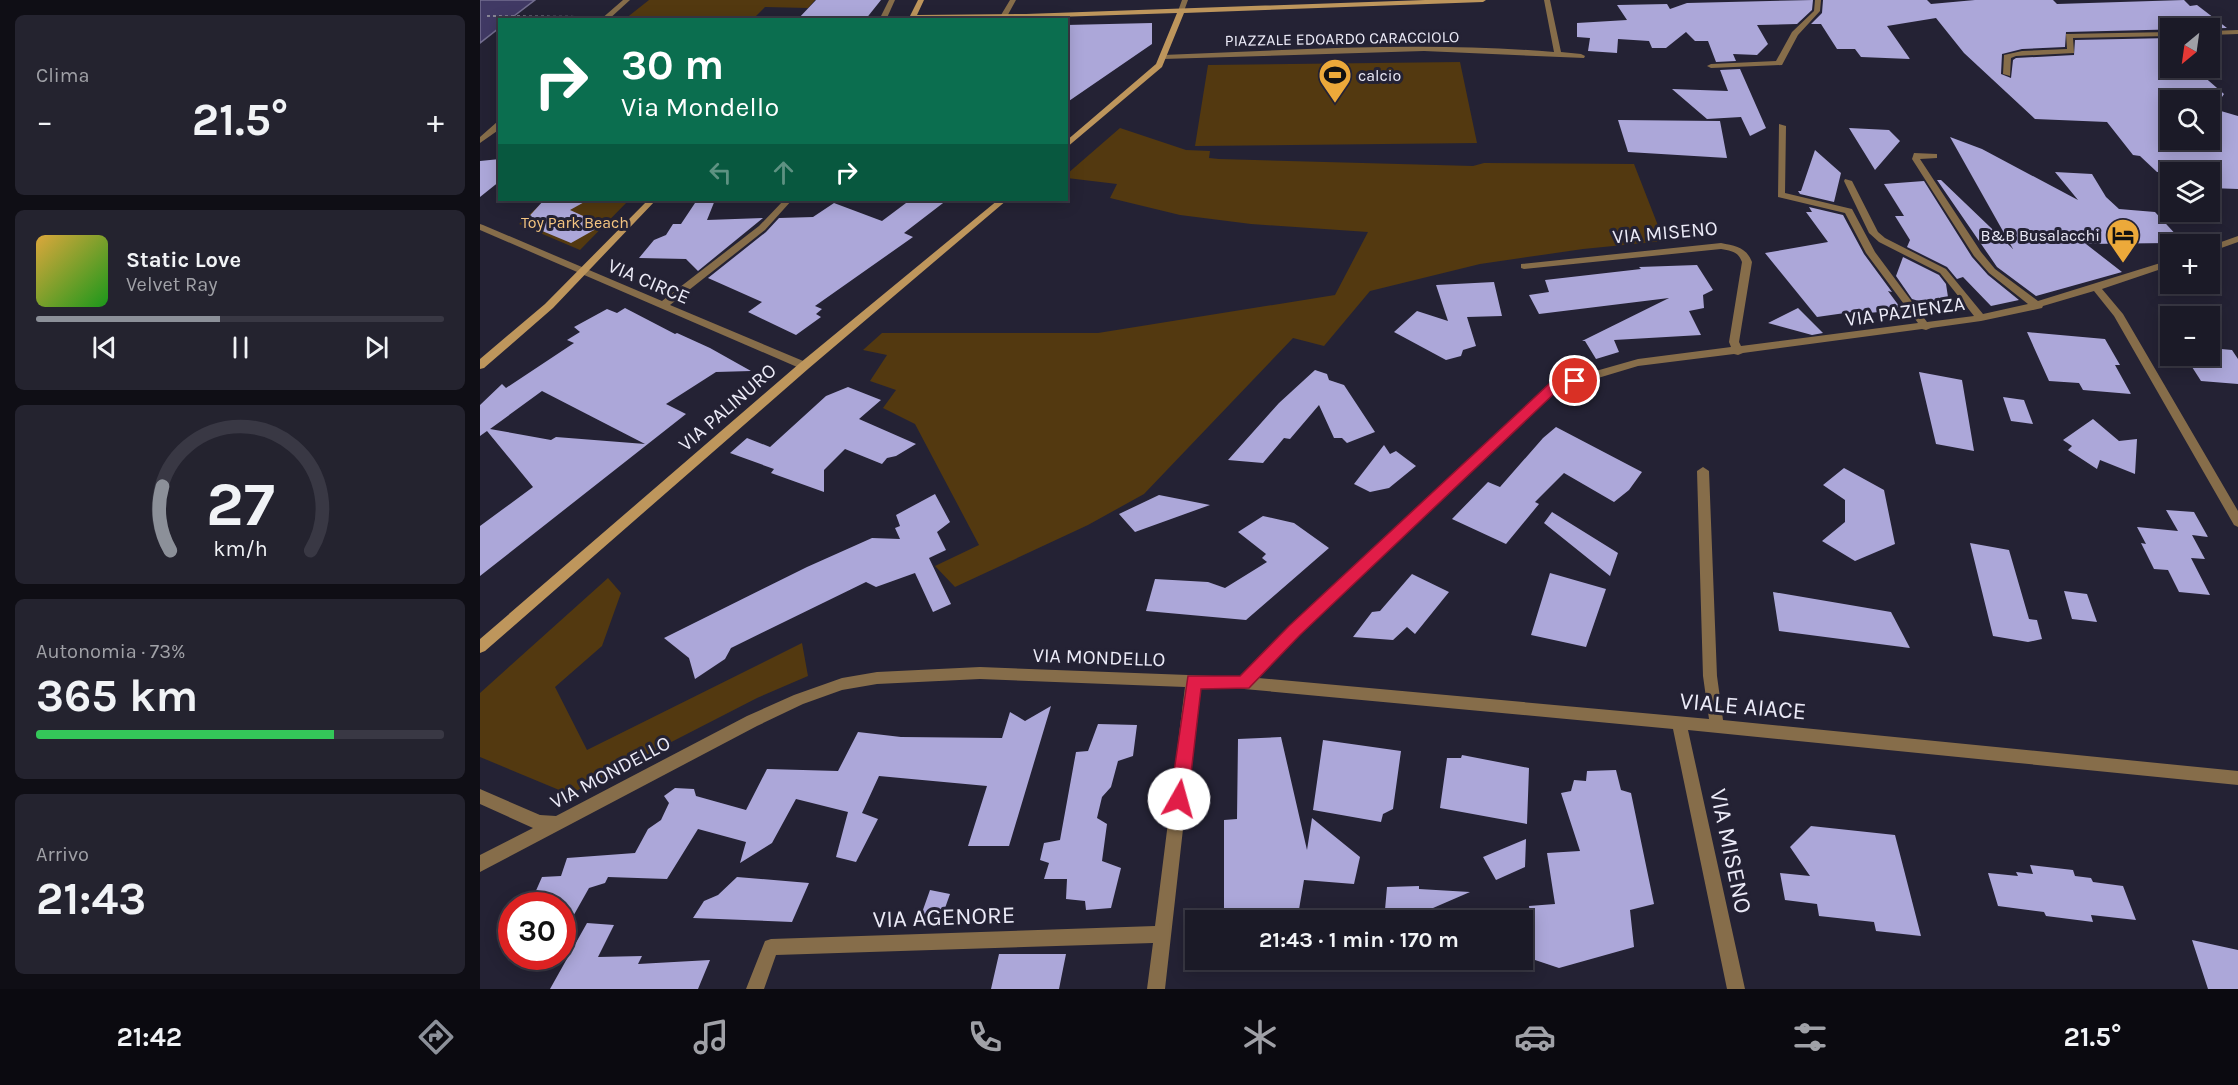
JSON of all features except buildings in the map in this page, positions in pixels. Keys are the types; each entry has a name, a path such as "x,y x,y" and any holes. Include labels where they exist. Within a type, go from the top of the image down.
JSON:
{"main road":[{"path":"921,0 912,18 1002,18 1483,0"},
{"path":"1068,144 1152,73 1163,57 1181,10"},
{"path":"480,365 538,316 583,273 651,201"},
{"name":"VIA PALINURO","path":"480,647 804,366 1002,201"}],"street":[{"path":"605,18 627,0"},
{"path":"883,18 892,0"},
{"path":"1002,18 1013,0"},
{"path":"1181,10 1185,0"},
{"path":"1547,0 1558,54"},
{"path":"1711,66 1779,63 1795,34 1817,11 1818,0"},
{"path":"2220,33 2238,32"},
{"path":"2007,74 2007,57 2015,54 2050,54 2071,51 2069,36 2160,34"},
{"name":"PIAZZALE EDOARDO CARACCIOLO","path":"1163,57 1363,48 1453,48 1581,56"},
{"path":"480,141 498,126"},
{"path":"1782,126 1781,195 1849,211 1871,254 1926,327"},
{"path":"1934,156 1917,155 1916,159 1959,228 1992,271 2038,306"},
{"path":"1848,181 1874,233 1882,240 1942,271 1981,318"},
{"path":"662,306 762,228 787,201"},
{"name":"VIA CIRCE","path":"480,227 804,366"},
{"path":"2220,245 2238,239"},
{"name":"VIA MISENO","path":"1524,266 1703,247 1737,249 1744,254 1747,262 1734,342 1738,352"},
{"name":"VIA PAZIENZA","path":"1244,683 1294,630 1554,387 1638,363 1738,352 1981,318 2038,306 2097,289 2160,266"},
{"path":"2097,289 2118,314 2238,522"},
{"path":"1703,471 1710,676 1717,726"},
{"name":"VIA MONDELLO","path":"483,866 560,821 752,721 799,699 842,684 877,678 980,673 1244,683"},
{"path":"1156,989 1194,681"},
{"name":"VIALE AIACE","path":"1244,683 1717,726 2238,778"},
{"name":"VIA MISENO","path":"1679,723 1736,989"},
{"path":"480,796 540,824 560,821"},
{"name":"VIA AGENORE","path":"755,989 771,947 1163,934"}],"path":[{"path":"487,15 585,17"}],"green space":[{"path":"649,0 815,0 808,8 765,7 754,18 626,18"},
{"name":"calcio","path":"1460,62 1477,143 1195,146 1208,65"},
{"path":"1120,128 1186,150 1210,151 1209,158 1219,159 1473,166 1484,163 1634,164 1664,241 1583,249 1480,264 1370,291 1324,346 1293,338 1144,494 1088,525 955,587 935,566 979,545 915,424 883,408 896,390 870,381 887,355 863,350 882,333 1098,333 1335,295 1368,232 1251,224 1180,215 1110,198 1117,184 1068,178 1068,173"},
{"name":"Toy Park Beach","path":"544,201 628,201 580,250 519,224"},
{"path":"608,578 621,593 602,646 555,687 587,750 802,643 808,676 757,698 574,792 564,792 480,757 480,693"}],"shaded area":[{"path":"480,0 535,0 511,18 498,18 498,29 480,43"}],"place":[{"name":"calcio","path":"1335,104"},
{"name":"B&B Busalacchi","path":"2123,264"}],"route":[{"path":"1179,799 1194,681 1244,683 1294,630 1554,387 1575,381"}]}
